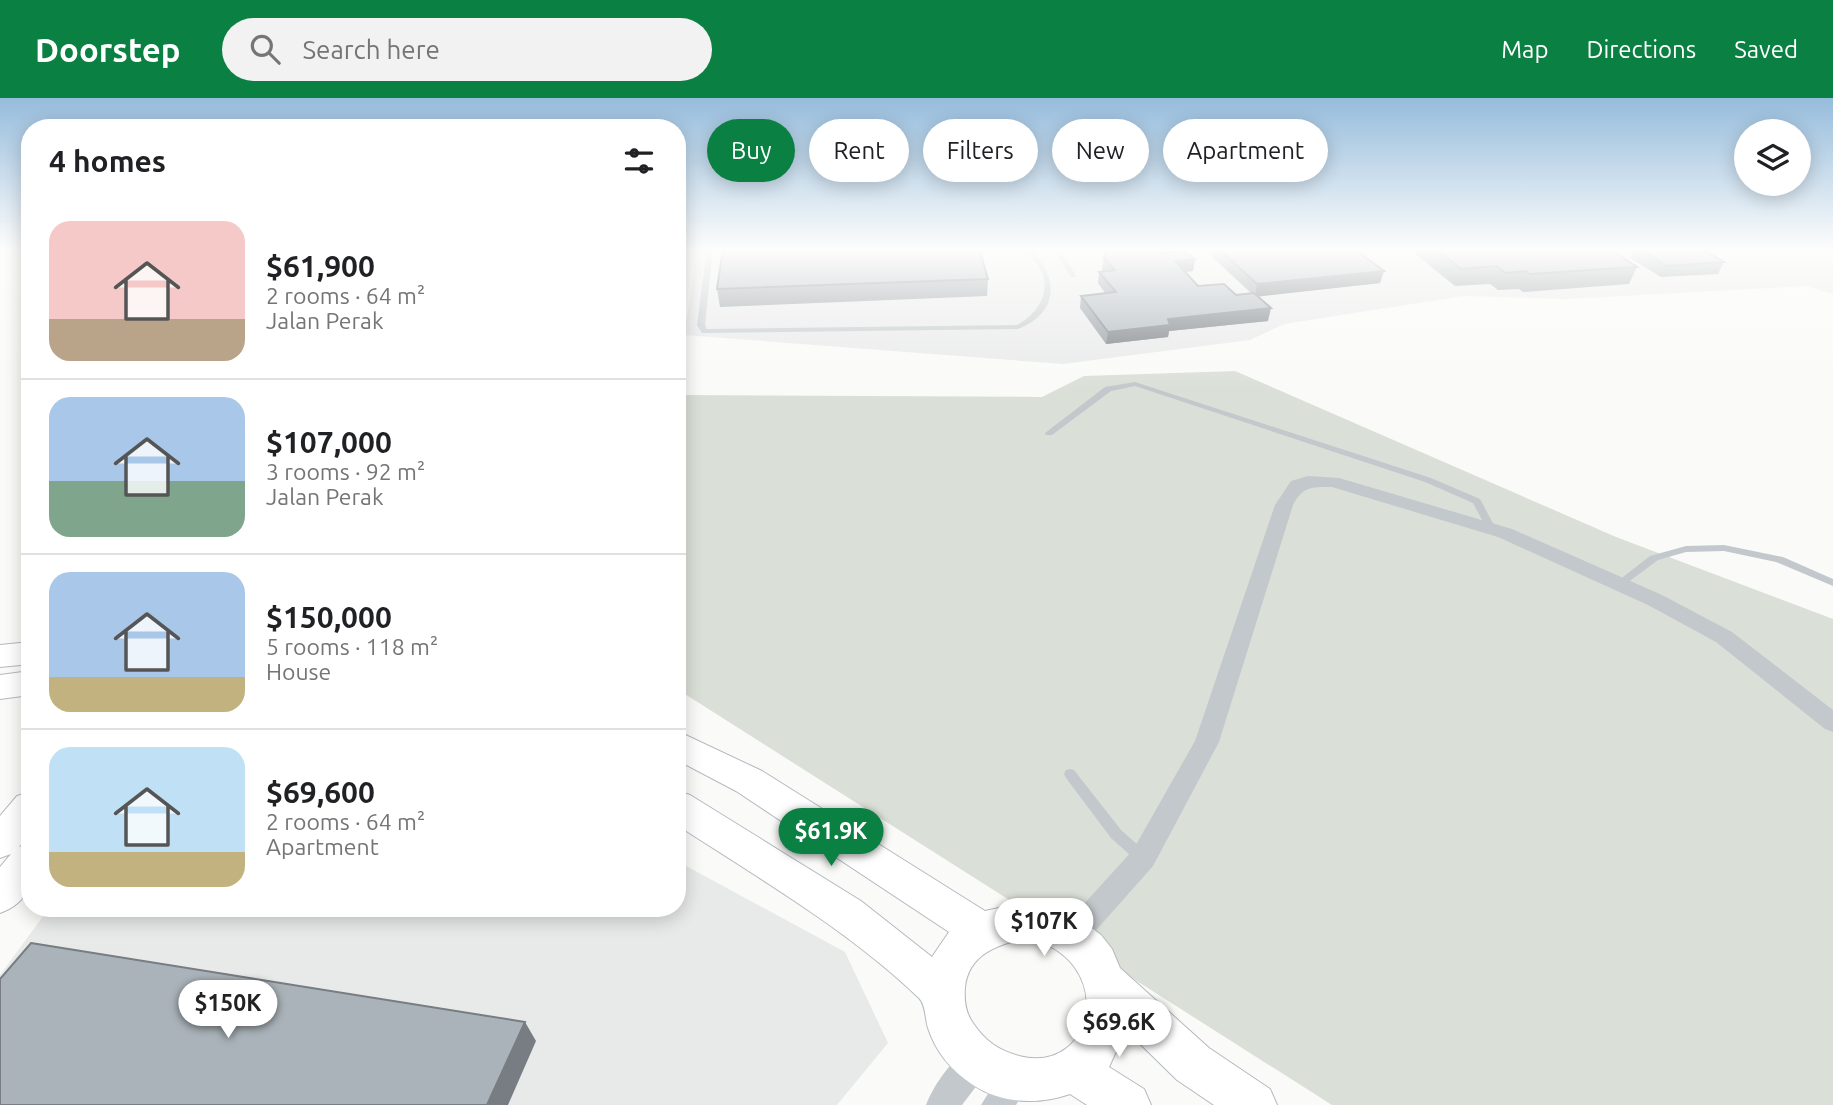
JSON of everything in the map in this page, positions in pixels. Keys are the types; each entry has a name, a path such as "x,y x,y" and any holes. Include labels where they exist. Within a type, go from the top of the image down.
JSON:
{"main road":[{"path":"0,656 21,654"},
{"path":"0,687 21,684"},
{"path":"686,749 749,781 980,930"},
{"path":"686,812 847,914 942,990"},
{"path":"0,842 21,818"},
{"path":"0,896 21,870"},
{"path":"1026,920 1050,925 1072,937 1098,965 1106,982 1110,1007 1105,1032 1093,1054 1073,1070 1006,1092 995,1072 975,1061 961,1046 950,1028 944,1010 942,990 947,966 960,945 980,930 1002,921 1026,920"},
{"path":"1106,982 1193,1064 1254,1105"},
{"path":"1073,1070 1128,1105"}],"street":[{"path":"1072,937 1143,859 1207,742 1284,505 1293,487 1305,481 1333,482 1490,529 1619,584 1724,637 1833,723"},
{"path":"942,1105 975,1061"}],"lane":[{"path":"705,295 701,325 705,331 714,332 1018,327 1031,322 1046,302 1048,295"},
{"path":"1049,433 1108,389 1135,384 1428,480 1477,501 1490,529"},
{"path":"1619,584 1654,558 1686,549 1724,548 1779,559 1833,583"},
{"path":"1070,774 1115,834 1143,859"}],"shaded area":[{"path":"690,295 1641,295 1567,299 1463,296 1284,324 1250,340 1063,364 686,335"},
{"path":"1235,371 1616,537 1833,619 1833,1105 1332,1105 686,695 686,395 1042,397 1084,376"},
{"path":"686,866 845,952 888,1043 837,1105 0,1105 0,975 42,917 686,917"}],"building":[{"path":"1256,295 1271,308 1168,319 1170,325 1108,332 1081,296"},
{"path":"31,943 525,1022 487,1105 0,1105 0,979"}]}
